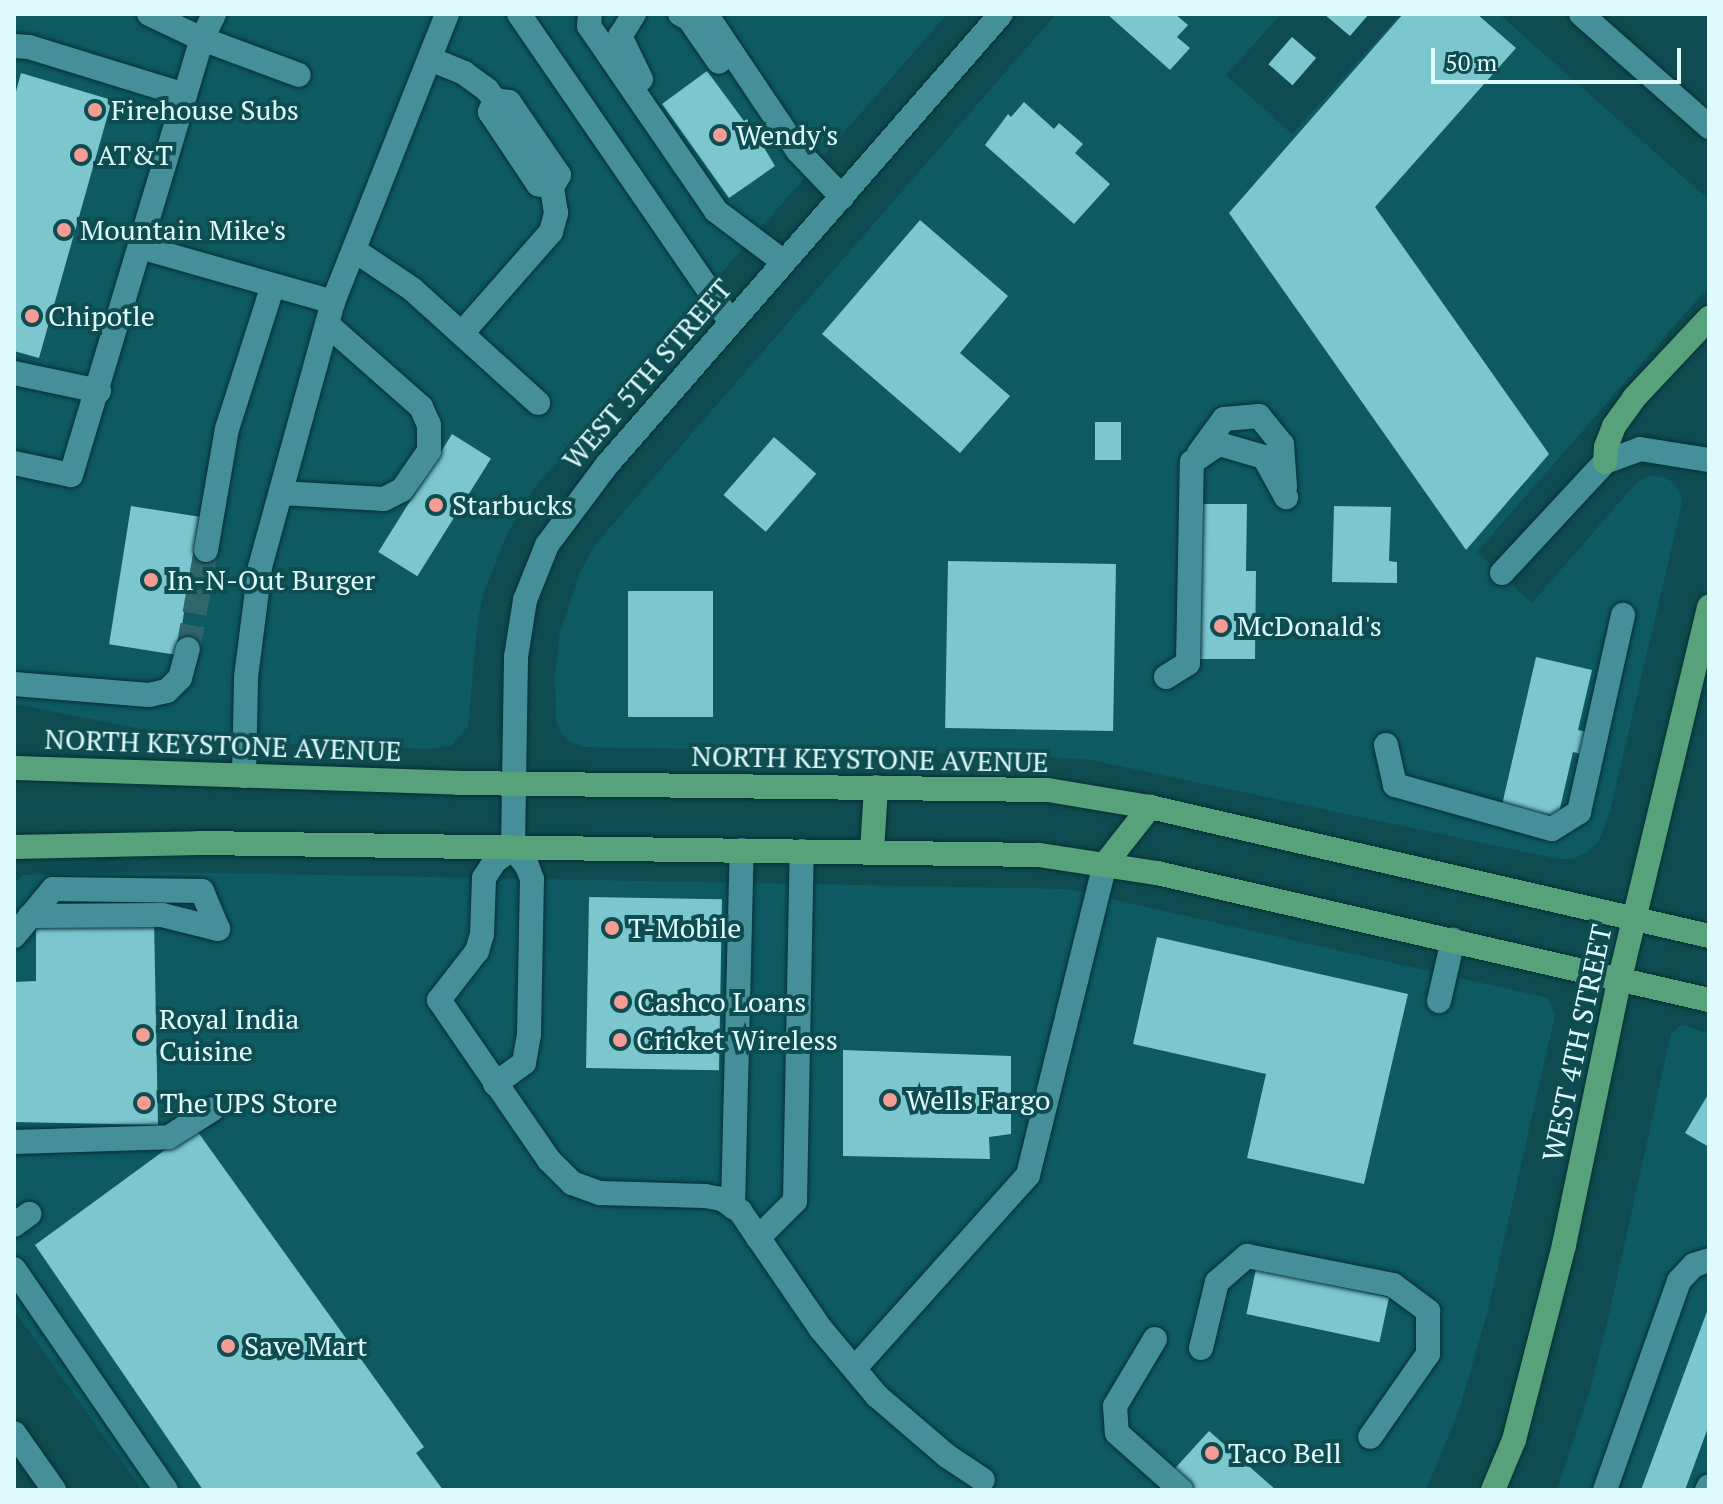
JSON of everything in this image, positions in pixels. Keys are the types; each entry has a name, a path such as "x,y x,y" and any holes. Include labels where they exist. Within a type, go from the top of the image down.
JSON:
{"main road":[{"path":"1605,462 1606,447 1614,426 1634,398 1709,318"},
{"name":"WEST 4TH STREET","path":"1498,1488 1547,1315 1620,978 1709,606"},
{"name":"NORTH KEYSTONE AVENUE","path":"14,768 513,784 1048,790 1150,807 1709,936"},
{"path":"872,851 876,787"},
{"path":"1105,864 1150,807"},
{"path":"14,847 199,843 1039,855 1105,864 1709,1000"}],"street":[{"path":"149,14 202,39 299,75"},
{"path":"14,463 71,475 99,391 202,39 214,14"},
{"path":"244,776 246,677 260,567 330,313 447,14"},
{"path":"519,14 731,322"},
{"path":"590,14 589,26 716,211 784,262"},
{"path":"634,14 620,36 631,64 737,226"},
{"path":"680,14 689,19 778,143 798,151"},
{"path":"706,14 798,151 842,197"},
{"name":"WEST 5TH STREET","path":"513,848 516,657 525,600 535,570 579,498 1001,14"},
{"path":"1581,14 1709,127"},
{"path":"14,46 29,47 185,95"},
{"path":"430,59 474,79 495,100 509,102 559,175 552,187 556,213 551,232 463,332"},
{"path":"140,247 273,285 330,313 421,407 429,425 429,451 402,490 384,499 281,493"},
{"path":"354,250 412,289 538,403"},
{"path":"206,550 227,429 273,285"},
{"path":"14,373 99,391"},
{"path":"1166,677 1188,663 1192,462 1224,419 1259,416 1282,444 1286,497 1264,457 1219,444 1192,462"},
{"path":"1502,573 1605,462 1640,449 1709,460"},
{"path":"1386,745 1395,785 1552,829 1579,812 1623,615"},
{"path":"14,684 149,695 167,691 180,678 188,649"},
{"path":"495,1084 524,1063 529,1034 532,879 527,866 513,848 495,861 484,878 482,934 477,951 439,1000 495,1084 549,1160 572,1183 600,1193 705,1196 722,1199 733,1207 820,1328 877,1396 947,1456 983,1480"},
{"path":"733,1207 742,850"},
{"path":"758,1238 795,1201 802,851"},
{"path":"855,1368 1028,1175 1105,864"},
{"path":"14,936 30,916 53,889 202,891 218,929 162,915 30,916"},
{"path":"1439,1001 1453,940"},
{"path":"14,1142 169,1137 213,1109"},
{"path":"1201,1348 1217,1282 1247,1256 1393,1285 1428,1311 1428,1354 1370,1437"},
{"path":"1605,1490 1679,1281 1694,1265 1709,1260"},
{"path":"14,1269 166,1490"},
{"path":"1155,1339 1115,1406 1117,1433 1181,1490"},
{"path":"14,1433 54,1490"}],"shaded area":[{"path":"14,14 947,14 535,487 506,536 484,592 478,618 468,726 452,745 429,749 201,741 14,704"},
{"path":"1056,14 1281,14 1226,75 1292,134 1401,14 1499,14 1709,200 1709,286 1477,552 1532,603 1638,481 1651,476 1664,477 1675,484 1680,494 1682,503 1610,811 1598,843 1587,852 1573,859 1559,859 1091,760 1019,755 584,747 569,741 560,731 556,720 555,676 560,632 581,570 596,544"},
{"path":"159,872 1067,889 1548,998 1555,1015 1488,1310 1459,1410 1426,1490 142,1490 14,1310 14,884 22,875"},
{"path":"1682,1025 1709,1034 1709,1490 1557,1490 1589,1394 1609,1315 1671,1033"}],"building":[{"path":"1107,14 1175,14 1188,25 1177,37 1190,48 1170,70"},
{"path":"1324,14 1369,14 1350,36"},
{"path":"1403,14 1477,14 1516,48 1375,207 1549,454 1466,550 1229,213"},
{"path":"1292,37 1316,58 1293,85 1268,64"},
{"name":"Wendy's","path":"707,71 744,121 747,119 775,166 729,198 662,104"},
{"path":"21,73 112,100 39,358 14,351 14,99"},
{"path":"1024,102 1054,129 1059,123 1083,144 1075,153 1110,184 1074,224 985,145 1008,114 1011,117"},
{"path":"920,220 1008,296 960,353 1010,396 960,453 822,334"},
{"path":"1095,422 1121,422 1121,460 1095,460"},
{"name":"Starbucks","path":"452,434 491,458 417,576 378,552"},
{"path":"774,437 816,474 766,532 723,495"},
{"path":"1196,504 1247,504 1246,571 1256,571 1255,659 1195,659"},
{"name":"In-N-Out Burger","path":"131,506 199,517 177,655 109,644"},
{"path":"1334,506 1391,507 1389,561 1397,562 1397,583 1332,582"},
{"path":"948,561 1116,564 1113,731 945,728"},
{"path":"628,591 713,591 713,717 628,717"},
{"path":"1536,657 1592,670 1578,730 1586,732 1581,754 1573,752 1558,817 1502,805"},
{"path":"589,897 722,899 719,1070 586,1068"},
{"path":"154,919 158,1125 14,1122 14,982 36,981 36,922"},
{"path":"1157,937 1408,994 1364,1184 1247,1158 1266,1074 1133,1044"},
{"path":"843,1050 1011,1056 1011,1134 989,1137 990,1159 843,1156"},
{"path":"1709,1093 1709,1147 1685,1133"},
{"name":"Save Mart","path":"195,1128 424,1447 416,1453 443,1490 203,1490 35,1245"},
{"path":"1256,1269 1389,1297 1379,1342 1246,1314"},
{"path":"1709,1306 1709,1425 1685,1490 1641,1490"},
{"name":"Taco Bell","path":"1209,1431 1276,1490 1186,1490 1169,1475"}],"tunnel":[{"path":"188,649 206,550"}],"place":[{"name":"Firehouse Subs","path":"95,110"},
{"name":"Wendy's","path":"720,135"},
{"name":"AT&T","path":"81,155"},
{"name":"Mountain Mike's","path":"64,230"},
{"name":"Chipotle","path":"32,316"},
{"name":"Starbucks","path":"436,505"},
{"name":"In-N-Out Burger","path":"151,580"},
{"name":"McDonald's","path":"1221,626"},
{"name":"T-Mobile","path":"612,928"},
{"name":"Cashco Loans","path":"621,1002"},
{"name":"Royal India Cuisine","path":"143,1035"},
{"name":"Cricket Wireless","path":"620,1040"},
{"name":"Wells Fargo","path":"890,1100"},
{"name":"The UPS Store","path":"144,1103"},
{"name":"Save Mart","path":"228,1346"},
{"name":"Taco Bell","path":"1212,1453"}]}
